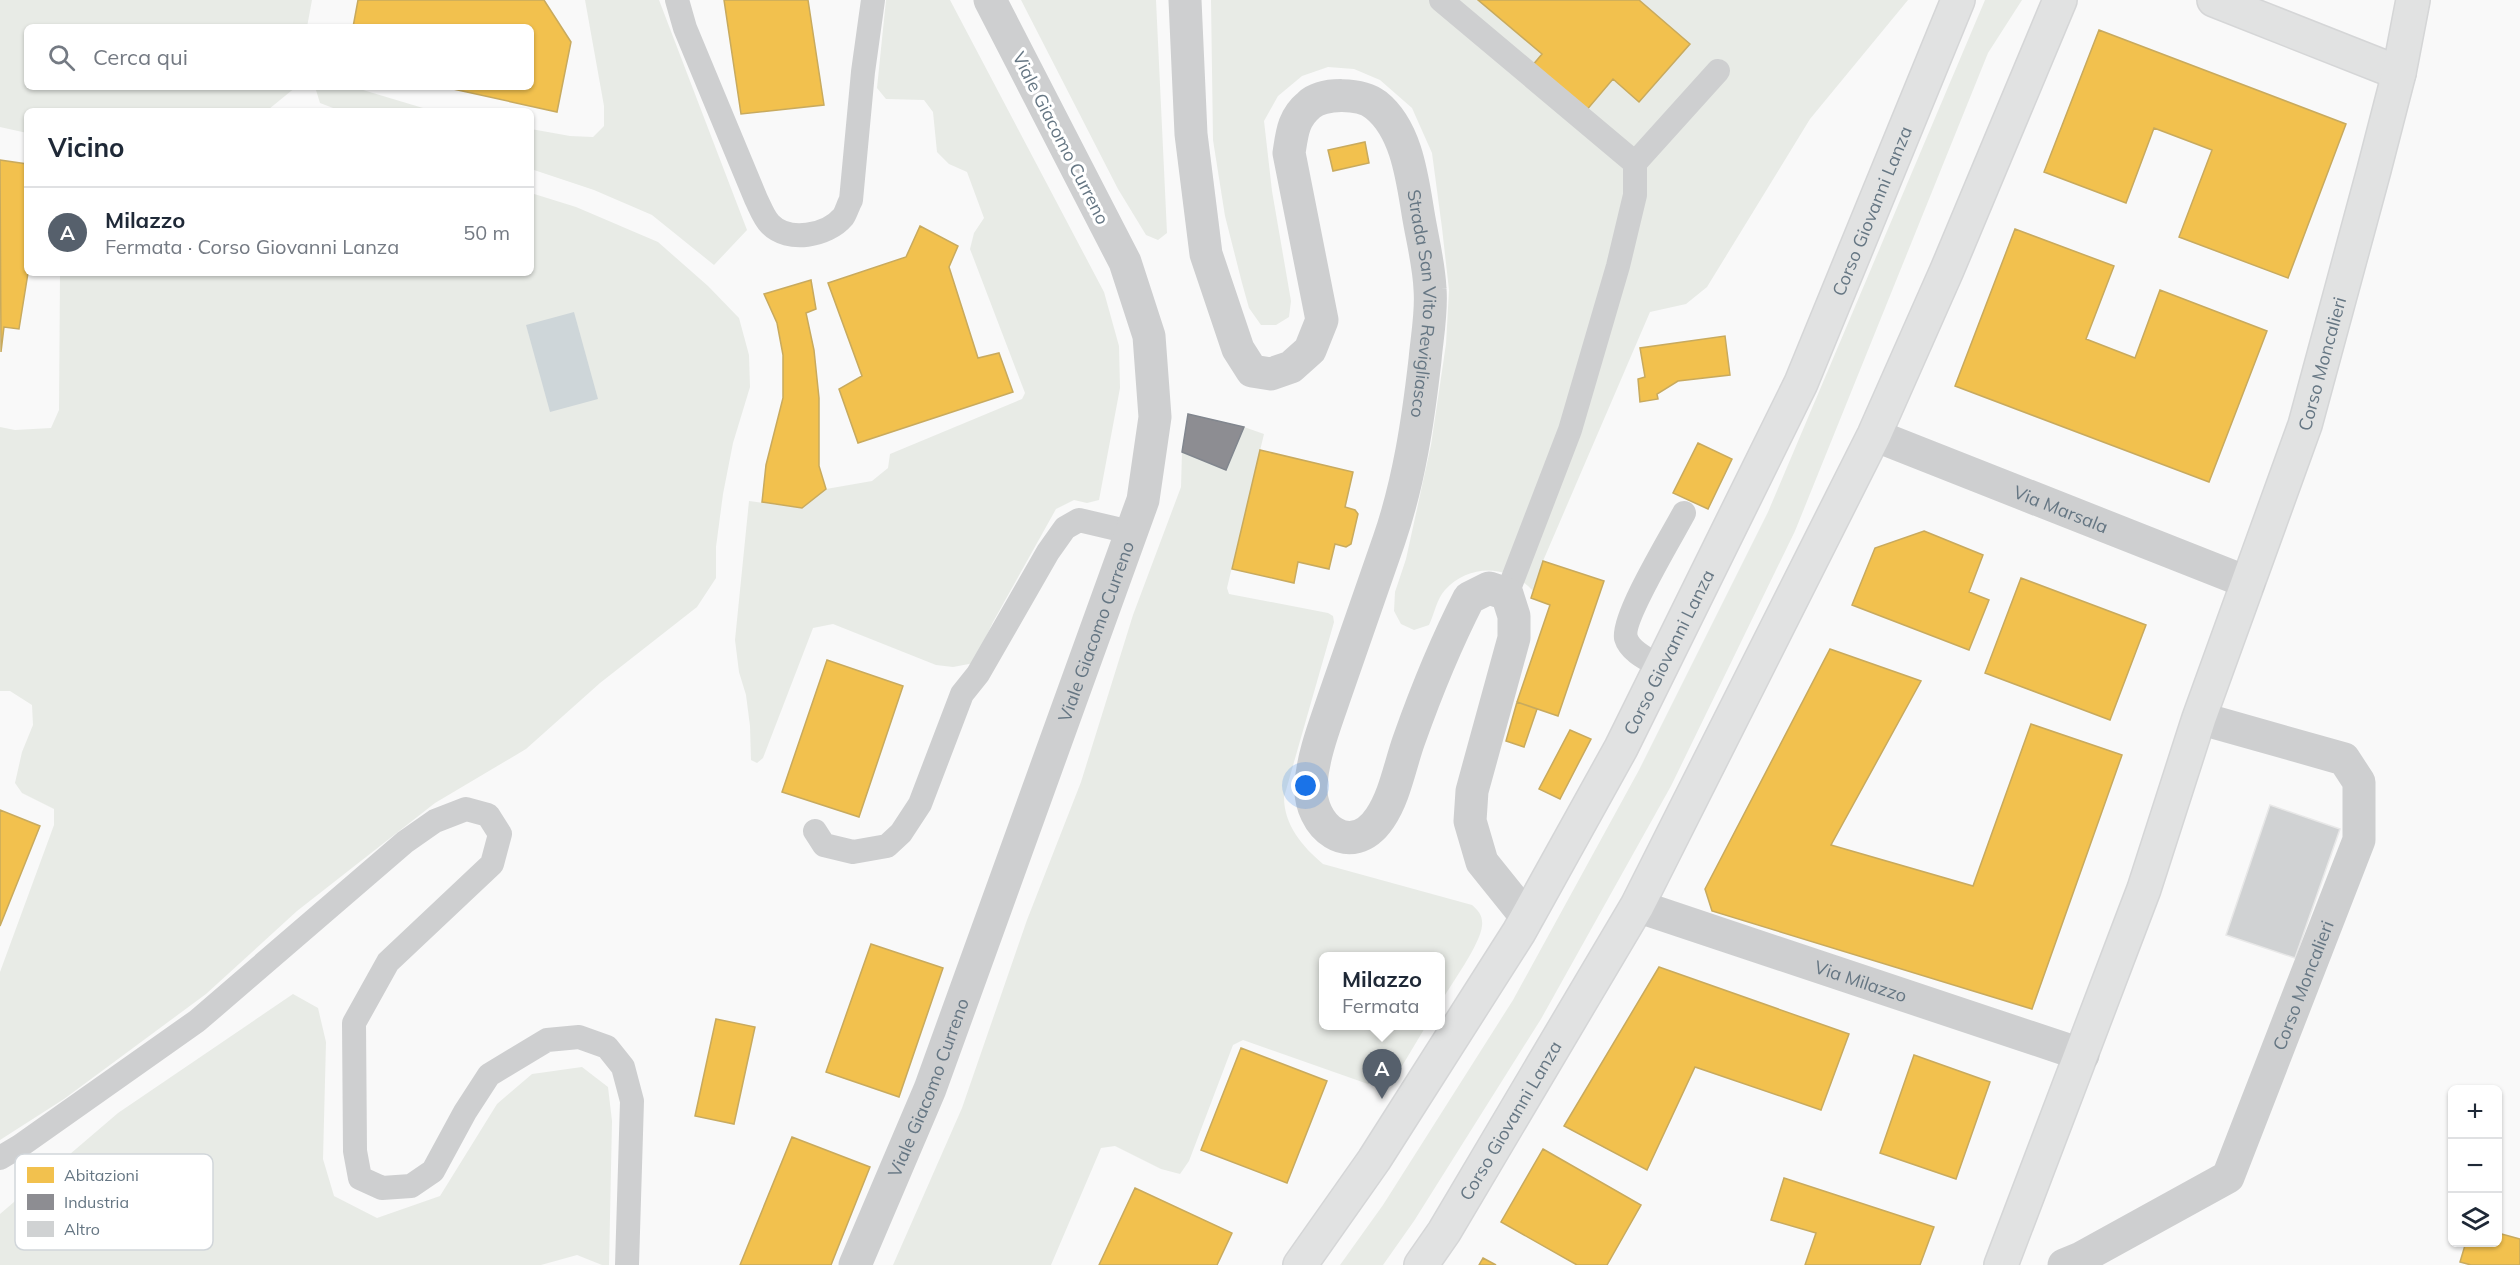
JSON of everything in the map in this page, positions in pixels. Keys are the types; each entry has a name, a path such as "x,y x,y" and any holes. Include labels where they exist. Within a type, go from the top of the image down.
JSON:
{"street":[{"name":"Viale Giacomo Curreno","path":"855,1265 930,1089 1143,500 1155,417 1149,336 1125,262 990,0"},
{"name":"Strada San Vito Revigliasco","path":"1185,0 1191,134 1206,254 1238,349 1251,370 1271,374 1291,368 1310,350 1322,320 1289,153 1293,124 1310,103 1325,97 1342,95 1372,102 1390,118 1408,160 1415,197 1430,290 1419,411 1399,508 1320,742 1311,784 1312,800 1318,819 1333,834 1352,838 1366,835 1382,816 1409,740 1469,598 1489,588 1507,594"},
{"name":"Corso Giovanni Lanza","path":"1300,1265 1374,1160 1527,918 1621,748 1801,383 1958,0"},
{"name":"Corso Giovanni Lanza","path":"1421,1265 1444,1232 1637,906 1874,435 1947,270 2060,0"},
{"path":"2214,0 2399,73"},
{"name":"Corso Moncalieri","path":"2001,1265 2083,1055 2144,889 2199,718 2305,425 2399,73 2413,0"},
{"name":"Via Marsala","path":"1874,435 2249,583"},
{"path":"1507,594 1514,616 1514,638 1472,791 1470,821 1482,862 1527,918"},
{"name":"Corso Moncalieri","path":"2073,1261 2228,1177 2359,840 2359,782 2344,759 2199,718"},
{"name":"Via Milazzo","path":"1637,906 2083,1055"}],"lane":[{"path":"676,0 685,28 756,199 769,223 782,232 796,235 812,234 827,229 843,217 850,200 873,0"},
{"path":"1442,0 1635,164"},
{"path":"1507,594 1570,430 1628,225 1635,195 1635,164 1718,71"},
{"path":"1661,667 1632,649 1625,629 1633,608 1684,513"},
{"path":"815,831 824,845 853,852 887,846 901,834 920,804 962,694 978,674 1048,552 1065,528 1079,520 1130,532"},
{"path":"0,1177 10,1152 197,1022 405,842 435,821 466,809 488,814 500,834 492,864 388,962 354,1023 355,1151 360,1178 382,1188 411,1186 433,1171 465,1112 489,1075 547,1040 579,1037 607,1047 623,1067 632,1101 627,1265"}],"shaded area":[{"path":"0,0 312,0 308,24 24,24 24,90 292,90 270,108 24,108 24,132 0,127"},
{"path":"585,0 659,0 747,230 714,265 652,215 594,190 534,170 534,130 570,136 593,137 604,126 604,106"},
{"path":"886,0 950,0 1104,292 1119,346 1120,388 1099,500 1087,503 1074,500 1056,509 993,622 974,663 953,667 936,665 833,624 813,628 763,758 757,763 751,760 746,695 739,672 735,640 749,501 802,508 826,489 872,481 888,468 890,454 1022,399 1025,393 970,249 974,233 984,218 967,172 949,164 937,152 933,112 924,100 886,99 877,88"},
{"path":"1021,0 1156,0 1167,233 1158,240 1146,235 1118,189"},
{"path":"1211,0 1908,0 1810,119 1707,287 1686,304 1650,312 1543,561 1533,591 1513,576 1501,572 1489,571 1466,575 1442,593 1429,625 1414,630 1401,624 1394,611 1395,592 1406,559 1431,445 1446,344 1449,290 1432,153 1412,108 1380,80 1354,69 1328,67 1302,76 1278,96 1264,121 1272,191 1291,301 1289,317 1276,325 1261,325 1249,308 1242,283 1225,216 1213,140"},
{"path":"1985,0 2022,0 1988,53 1795,531 1671,786 1541,1019 1414,1221 1383,1265 1340,1265 1383,1205 1513,1000 1639,770 1768,512"},
{"path":"316,90 363,90 423,108 333,108 320,103"},
{"path":"534,194 576,207 658,242 708,286 739,318 749,355 750,387 733,443 723,494 716,547 716,578 697,607 600,683 526,749 435,803 297,911 206,994 64,1099 0,1140 0,972 54,825 54,809 22,793 15,783 22,752 33,725 32,705 10,691 0,691 0,427 15,430 51,428 59,410 60,276 534,276"},
{"path":"574,312 598,399 550,412 526,325"},
{"path":"1244,427 1264,434 1227,588 1229,594 1328,613 1333,616 1334,622 1284,797 1291,826 1301,842 1323,864 1472,905 1482,919 1480,934 1445,995 1445,952 1319,952 1319,1030 1424,1030 1396,1076 1368,1084 1243,1040 1233,1045 1189,1161 1180,1174 1161,1169 1115,1146 1101,1148 1051,1265 893,1265 962,1108 1027,920 1081,782 1133,615 1181,487 1182,452 1226,470"},
{"path":"293,994 318,1008 326,1042 323,1159 334,1196 377,1218 440,1196 497,1104 532,1074 582,1067 608,1087 612,1121 609,1265 602,1265 577,1255 541,1265 0,1265 0,1214 15,1201 15,1250 213,1250 213,1154 70,1154 118,1113"}],"building: Abitazioni":[{"path":"358,0 544,0 571,42 557,112 458,90 534,90 534,24 354,24"},
{"path":"724,0 808,0 824,105 741,114"},
{"path":"1478,0 1639,0 1690,44 1639,102 1613,79 1585,112 1532,66 1542,54"},
{"path":"2099,30 2346,124 2288,278 2179,237 2212,150 2154,128 2126,203 2044,172"},
{"path":"1365,142 1369,163 1333,171 1328,150"},
{"path":"0,160 24,164 24,276 28,276 19,329 4,327 1,352"},
{"path":"920,226 958,246 949,267 978,358 999,353 1013,392 858,443 839,389 862,376 828,283 906,257"},
{"path":"2015,229 2114,266 2086,339 2135,358 2160,290 2267,331 2209,482 1955,386"},
{"path":"811,280 816,309 806,313 814,350 819,398 819,466 826,489 802,508 762,502 766,465 783,398 783,355 777,323 764,294"},
{"path":"1725,336 1730,375 1678,381 1657,394 1658,399 1640,402 1638,379 1645,377 1640,348"},
{"path":"1698,443 1732,459 1708,509 1673,493"},
{"path":"1260,450 1353,472 1345,507 1355,510 1358,514 1351,544 1346,547 1335,544 1329,569 1298,562 1294,583 1232,569"},
{"path":"1924,531 1983,555 1969,592 1989,600 1969,650 1852,605 1875,548"},
{"path":"1543,561 1604,581 1558,716 1517,702 1550,605 1531,598"},
{"path":"2021,578 2146,625 2110,720 1985,673"},
{"path":"1830,649 1921,681 1831,845 1973,886 2031,724 2122,755 2032,1009 1712,911 1705,889"},
{"path":"827,660 903,686 859,817 782,792"},
{"path":"1517,702 1537,709 1524,747 1506,741"},
{"path":"1570,730 1591,739 1560,799 1539,789"},
{"path":"0,810 40,826 0,926"},
{"path":"871,944 943,968 899,1097 826,1072"},
{"path":"1659,967 1849,1034 1821,1110 1695,1067 1647,1170 1564,1126"},
{"path":"716,1019 755,1027 734,1124 695,1116"},
{"path":"1241,1048 1327,1081 1287,1183 1201,1150"},
{"path":"1914,1055 1990,1082 1956,1179 1880,1153"},
{"path":"792,1137 870,1167 831,1265 740,1265"},
{"path":"1543,1149 1641,1205 1607,1265 1577,1265 1501,1222"},
{"path":"1784,1178 1934,1227 1920,1265 1805,1265 1816,1233 1771,1220"},
{"path":"1135,1188 1232,1233 1217,1265 1099,1265"},
{"path":"2502,1234 2520,1239 2520,1265 2471,1265 2460,1262 2464,1247 2502,1247"},
{"path":"1483,1258 1496,1265 1479,1265"}],"building: Industria":[{"path":"1188,414 1244,427 1226,470 1182,452"}],"building: Altro":[{"path":"2270,805 2340,829 2295,958 2226,935"}],"place":[{"name":"Milazzo","path":"1382,1099"}]}
